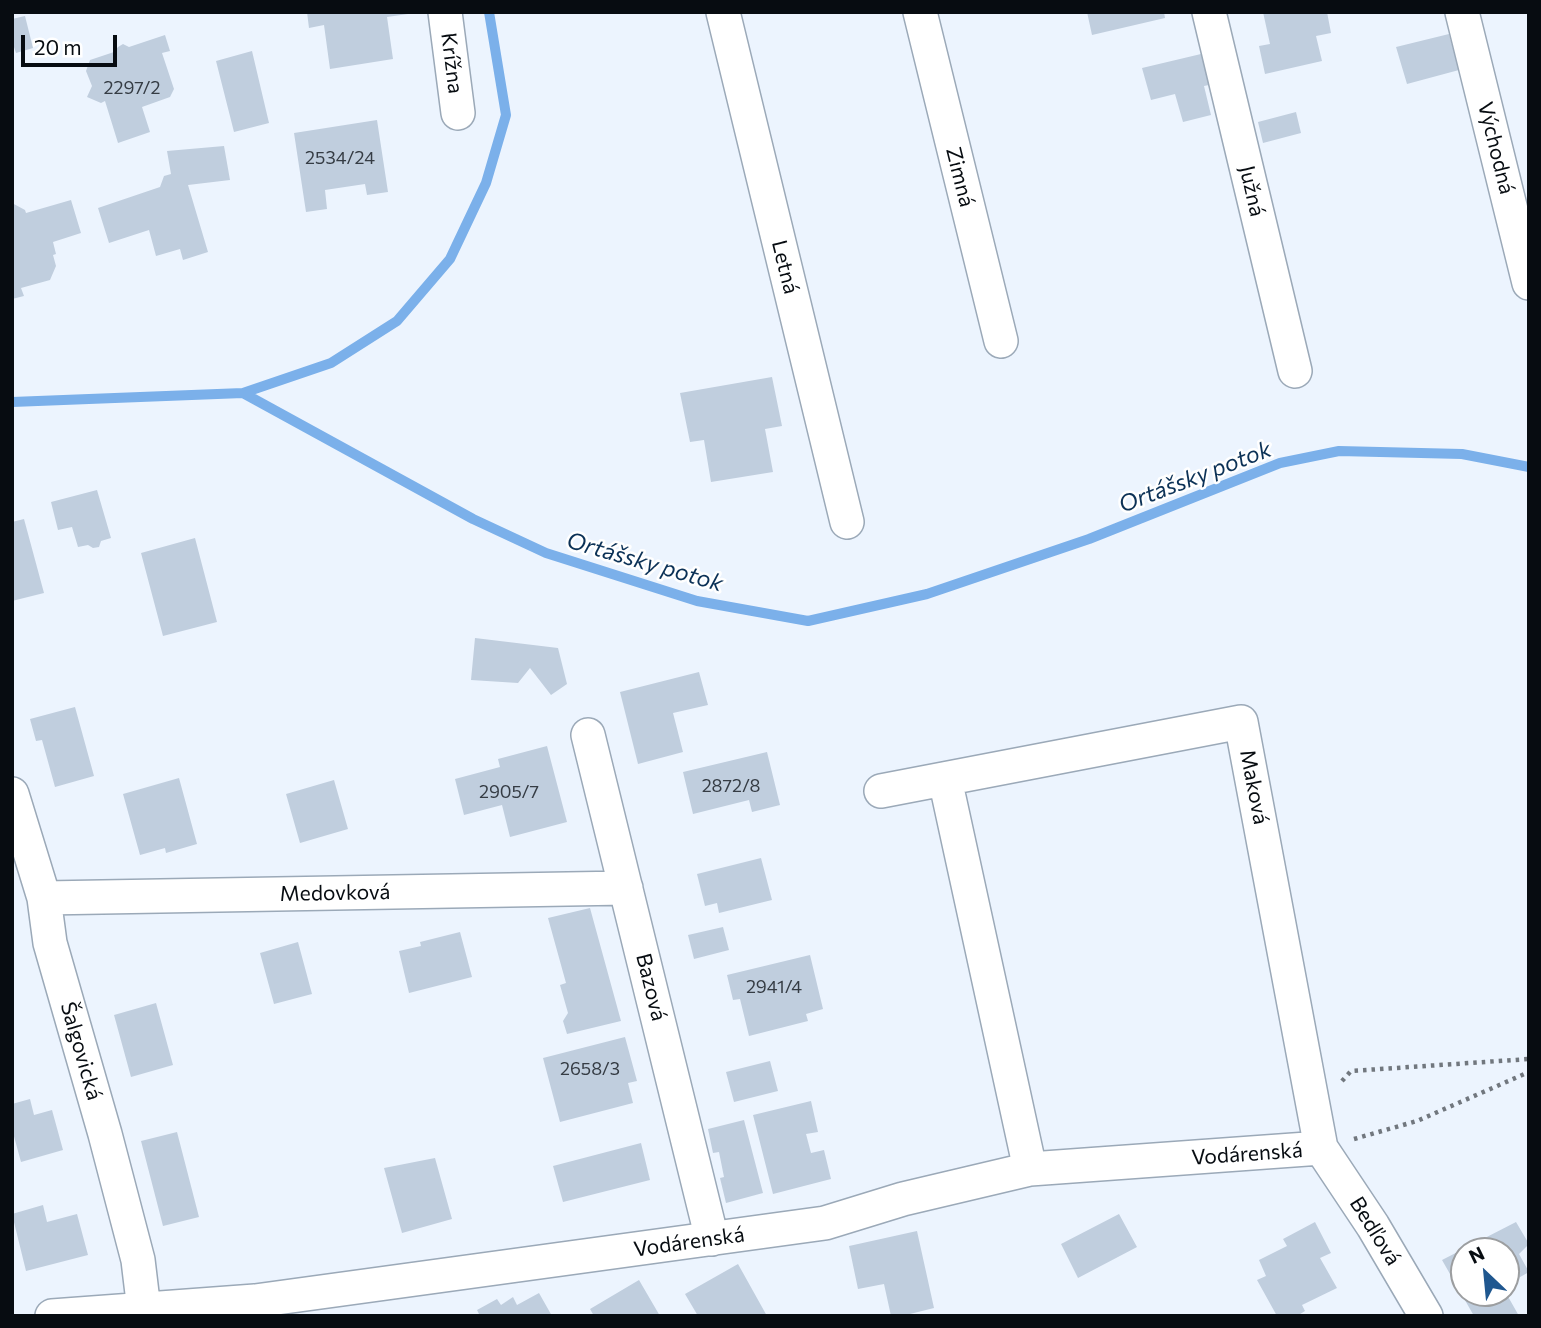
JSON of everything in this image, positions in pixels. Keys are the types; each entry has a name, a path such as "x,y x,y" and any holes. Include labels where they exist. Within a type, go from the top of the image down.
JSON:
{"street":[{"name":"Krížna","path":"445,12 458,113"},
{"name":"Letná","path":"723,12 848,522"},
{"name":"Zimná","path":"920,12 1001,341"},
{"name":"Južná","path":"1209,12 1295,371"},
{"name":"Východná","path":"1462,12 1529,283"},
{"name":"Maková","path":"881,791 1241,722 1321,1148"},
{"name":"Bazová","path":"588,734 712,1239"},
{"path":"945,779 1030,1169"},
{"name":"Šalgovická","path":"12,794 44,898 50,943 138,1260 144,1310"},
{"name":"Medovková","path":"44,898 626,888"},
{"name":"Vodárenská","path":"52,1316 144,1310 259,1308 825,1223 903,1199 1030,1169 1321,1148"},
{"name":"Bedľová","path":"1321,1148 1373,1226 1426,1316"}],"path":[{"path":"1336,1088 1352,1071 1529,1059"},
{"path":"1321,1148 1417,1121 1529,1072"}],"building":[{"path":"307,12 408,14 387,17 393,59 330,69 324,25 309,28"},
{"path":"1087,12 1164,12 1165,18 1092,35"},
{"path":"1263,12 1327,12 1331,33 1316,36 1322,61 1265,74 1259,46 1270,44"},
{"path":"25,16 33,48 16,53 14,47 12,48 12,19"},
{"path":"1449,34 1459,70 1407,84 1396,47"},
{"path":"165,35 170,51 162,53 174,89 170,97 142,107 150,132 118,143 105,101 101,103 87,97 92,86 86,71 90,60 114,52 123,44 129,47"},
{"path":"252,51 269,123 234,132 216,61"},
{"path":"1201,54 1209,85 1204,86 1211,115 1183,122 1175,94 1151,100 1142,68"},
{"path":"1296,112 1301,133 1263,143 1258,122"},
{"path":"377,120 388,192 367,195 365,184 325,190 327,209 306,212 294,133"},
{"path":"224,146 230,180 188,185 208,252 183,260 180,249 156,256 149,230 109,243 98,208 160,187 164,176 171,174 167,151"},
{"path":"71,200 81,233 53,242 56,266 50,280 21,288 24,296 12,299 12,203 26,213"},
{"path":"772,377 782,426 765,429 773,472 711,482 704,440 690,442 680,393"},
{"path":"97,490 111,538 101,541 99,547 78,547 72,527 58,530 51,502"},
{"path":"24,519 44,593 12,601 12,522"},
{"path":"195,538 217,622 163,636 141,553"},
{"path":"475,638 558,648 567,684 551,695 530,668 518,683 471,680"},
{"path":"699,672 708,705 673,713 683,752 638,764 620,692"},
{"path":"75,707 94,776 55,787 42,740 36,741 30,719"},
{"path":"547,746 567,822 510,837 502,805 464,815 455,779 500,767 498,759"},
{"path":"767,752 780,805 752,812 749,800 693,814 683,772"},
{"path":"179,778 197,844 166,853 165,848 140,855 123,794"},
{"path":"334,780 348,829 300,843 286,794"},
{"path":"761,858 772,900 719,913 717,903 705,906 697,874"},
{"path":"590,908 621,1021 567,1034 563,1021 568,1013 560,985 566,983 548,918"},
{"path":"723,927 729,950 694,959 688,935"},
{"path":"460,932 472,977 409,993 399,951 421,946 420,942"},
{"path":"298,942 312,994 274,1004 260,953"},
{"path":"810,955 823,1009 806,1014 808,1021 749,1036 740,999 733,1000 727,975"},
{"path":"156,1003 173,1065 131,1077 114,1015"},
{"path":"625,1037 637,1081 628,1083 633,1103 560,1122 543,1058"},
{"path":"770,1061 778,1091 734,1102 726,1072"},
{"path":"30,1099 34,1115 52,1110 63,1150 21,1162 12,1129 12,1104"},
{"path":"811,1101 818,1132 806,1134 811,1153 824,1150 831,1179 773,1194 753,1115"},
{"path":"744,1120 763,1193 726,1203 720,1178 724,1177 719,1152 713,1153 708,1129"},
{"path":"177,1132 199,1217 163,1226 141,1141"},
{"path":"641,1143 650,1180 563,1202 553,1166"},
{"path":"435,1158 452,1219 402,1233 384,1168"},
{"path":"43,1205 47,1222 77,1214 88,1255 26,1271 12,1214"},
{"path":"1119,1214 1137,1247 1078,1278 1061,1244"},
{"path":"1315,1222 1331,1253 1320,1258 1337,1288 1302,1305 1305,1311 1297,1316 1277,1316 1257,1280 1266,1276 1259,1260 1287,1246 1283,1239"},
{"path":"1516,1222 1529,1244 1520,1253 1520,1237 1487,1237"},
{"path":"917,1231 934,1308 891,1316 884,1284 858,1289 849,1246"},
{"path":"1450,1256 1450,1274 1442,1260"},
{"path":"1520,1256 1529,1272 1520,1277"},
{"path":"738,1264 767,1316 698,1316 685,1294"},
{"path":"639,1280 660,1316 594,1316 590,1309"},
{"path":"539,1293 552,1316 480,1316 477,1310 497,1299 501,1305 513,1297 517,1305"},
{"path":"1469,1307 1514,1307 1519,1316 1474,1316"}],"waterway":[{"path":"243,393 331,363 397,321 450,259 486,183 506,115 489,12"},
{"name":"Ortášsky potok","path":"12,402 243,393 473,519 546,553 697,601 808,621 927,594 1089,539 1280,463 1339,451 1462,454 1529,467"}]}
